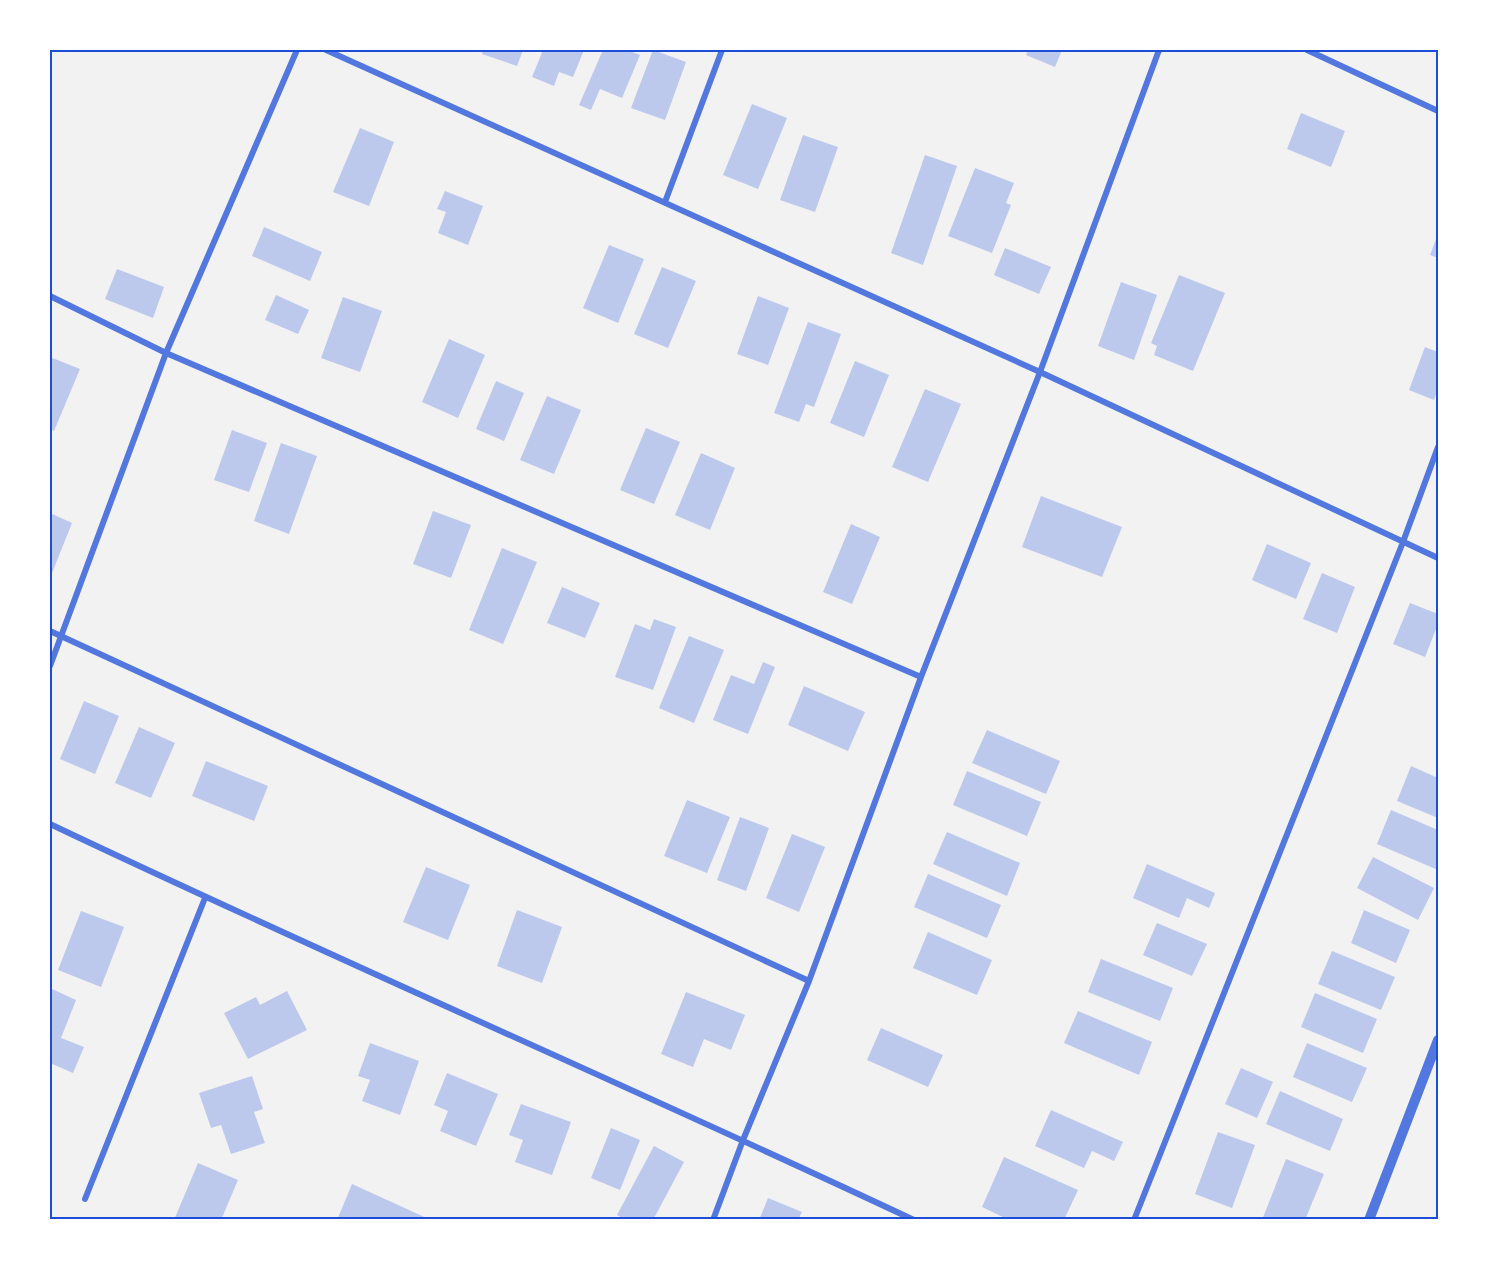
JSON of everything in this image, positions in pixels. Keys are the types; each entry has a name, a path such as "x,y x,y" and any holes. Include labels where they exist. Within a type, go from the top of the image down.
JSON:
{"street":[{"path":"50,666 166,353 297,50"},
{"path":"326,50 1040,372 1438,558"},
{"path":"344,58 348,50"},
{"path":"665,202 722,50"},
{"path":"713,1220 743,1140 809,981 921,677 1040,372 1159,50"},
{"path":"1307,50 1438,111"},
{"path":"50,296 166,353 921,677"},
{"path":"1134,1220 1403,542 1438,447"},
{"path":"50,631 809,981"},
{"path":"50,824 205,898 743,1140 914,1220"},
{"path":"85,1199 205,898"},
{"path":"1369,1220 1438,1040"}],"building":[{"path":"483,50 523,50 517,66 482,54"},
{"path":"543,50 584,50 573,77 559,72 554,86 532,77"},
{"path":"603,50 627,50 640,55 622,98 600,89 591,110 579,105"},
{"path":"653,50 686,62 665,120 631,108"},
{"path":"1028,50 1062,50 1055,67 1026,55"},
{"path":"752,104 787,118 758,189 723,175"},
{"path":"1301,113 1345,131 1331,167 1287,149"},
{"path":"360,128 394,142 369,206 333,192"},
{"path":"803,135 838,147 815,212 780,200"},
{"path":"925,155 957,166 923,265 891,253"},
{"path":"975,168 1014,183 1006,203 1011,205 992,253 948,236"},
{"path":"445,191 483,206 468,245 438,233 446,212 437,209"},
{"path":"264,227 322,252 310,281 252,256"},
{"path":"1438,234 1438,258 1430,255"},
{"path":"609,245 644,259 618,323 583,308"},
{"path":"1005,248 1051,267 1039,294 994,275"},
{"path":"662,267 696,281 668,348 634,334"},
{"path":"117,269 164,287 153,318 105,299"},
{"path":"1179,275 1225,293 1193,371 1154,355 1157,346 1151,343"},
{"path":"1121,282 1157,295 1134,360 1098,346"},
{"path":"276,295 309,310 298,334 265,320"},
{"path":"758,296 789,308 768,365 737,354"},
{"path":"343,297 382,311 360,372 321,358"},
{"path":"808,322 841,334 814,407 806,404 799,422 774,413"},
{"path":"449,339 485,355 458,418 422,402"},
{"path":"1425,347 1438,352 1438,389 1434,400 1409,390"},
{"path":"50,357 80,369 54,431 50,429"},
{"path":"855,361 889,375 864,437 830,423"},
{"path":"496,381 524,393 504,441 476,429"},
{"path":"925,389 961,404 928,482 892,467"},
{"path":"547,396 581,410 554,474 520,460"},
{"path":"646,428 680,442 654,504 620,490"},
{"path":"232,430 267,443 249,492 214,480"},
{"path":"281,443 317,456 289,534 254,521"},
{"path":"701,453 735,468 710,530 675,515"},
{"path":"1041,496 1122,527 1102,577 1022,547"},
{"path":"433,511 471,525 451,578 413,564"},
{"path":"50,513 72,523 50,578"},
{"path":"851,524 880,537 852,604 823,592"},
{"path":"1267,544 1311,563 1296,599 1252,580"},
{"path":"502,548 537,562 503,644 469,630"},
{"path":"1322,573 1355,587 1337,633 1303,619"},
{"path":"562,587 600,603 585,638 547,623"},
{"path":"1410,603 1438,614 1438,624 1425,657 1393,644"},
{"path":"654,619 676,627 653,690 615,677 635,624 650,630"},
{"path":"689,636 724,650 694,723 659,708"},
{"path":"763,662 775,667 748,734 713,720 731,675 754,684"},
{"path":"804,686 865,712 848,751 788,725"},
{"path":"84,701 119,716 95,774 60,759"},
{"path":"139,727 175,743 151,798 115,783"},
{"path":"987,730 1060,761 1046,794 972,763"},
{"path":"206,761 268,786 254,821 192,796"},
{"path":"1411,766 1438,778 1438,818 1397,801"},
{"path":"967,771 1041,802 1027,836 953,805"},
{"path":"687,800 730,817 707,873 664,856"},
{"path":"1391,810 1438,830 1438,870 1377,844"},
{"path":"740,817 769,828 746,891 717,880"},
{"path":"947,832 1020,863 1007,896 933,864"},
{"path":"792,834 825,847 799,912 766,898"},
{"path":"1373,857 1434,888 1418,920 1357,888"},
{"path":"1147,864 1215,893 1209,908 1187,898 1179,918 1133,898"},
{"path":"426,867 470,885 448,940 403,922"},
{"path":"928,874 1001,905 987,938 914,907"},
{"path":"517,910 562,927 542,983 497,966"},
{"path":"1364,910 1410,930 1396,963 1351,943"},
{"path":"81,911 124,927 101,987 58,970"},
{"path":"1157,923 1207,944 1192,976 1143,955"},
{"path":"928,932 992,960 977,995 913,968"},
{"path":"1332,951 1395,977 1381,1010 1318,984"},
{"path":"1101,959 1173,988 1160,1021 1088,992"},
{"path":"50,988 76,1000 61,1038 84,1047 73,1073 50,1063"},
{"path":"287,991 307,1030 248,1059 224,1013 256,997 260,1005"},
{"path":"686,992 745,1015 731,1050 704,1039 693,1067 661,1054"},
{"path":"1315,993 1377,1019 1363,1053 1301,1027"},
{"path":"1078,1011 1152,1042 1139,1075 1064,1043"},
{"path":"881,1028 943,1055 928,1087 867,1060"},
{"path":"370,1043 419,1061 400,1115 362,1101 370,1080 358,1076"},
{"path":"1307,1043 1367,1068 1352,1102 1293,1077"},
{"path":"1241,1068 1273,1082 1257,1118 1225,1104"},
{"path":"447,1073 498,1094 476,1146 440,1131 448,1111 434,1105"},
{"path":"252,1076 263,1109 254,1112 265,1143 231,1154 221,1125 211,1128 199,1093"},
{"path":"1280,1091 1343,1119 1330,1151 1266,1124"},
{"path":"521,1104 571,1122 552,1175 515,1162 523,1140 509,1135"},
{"path":"1051,1110 1123,1142 1114,1161 1092,1151 1084,1168 1035,1146"},
{"path":"611,1128 640,1140 620,1190 591,1178"},
{"path":"1218,1132 1255,1145 1232,1208 1195,1194"},
{"path":"654,1146 684,1162 653,1220 626,1220 617,1215"},
{"path":"1004,1157 1078,1190 1064,1220 1009,1220 982,1207"},
{"path":"1286,1159 1324,1174 1305,1220 1262,1220"},
{"path":"198,1163 238,1180 221,1220 174,1220"},
{"path":"352,1184 431,1220 337,1220"},
{"path":"768,1198 802,1212 798,1220 759,1220"}]}
